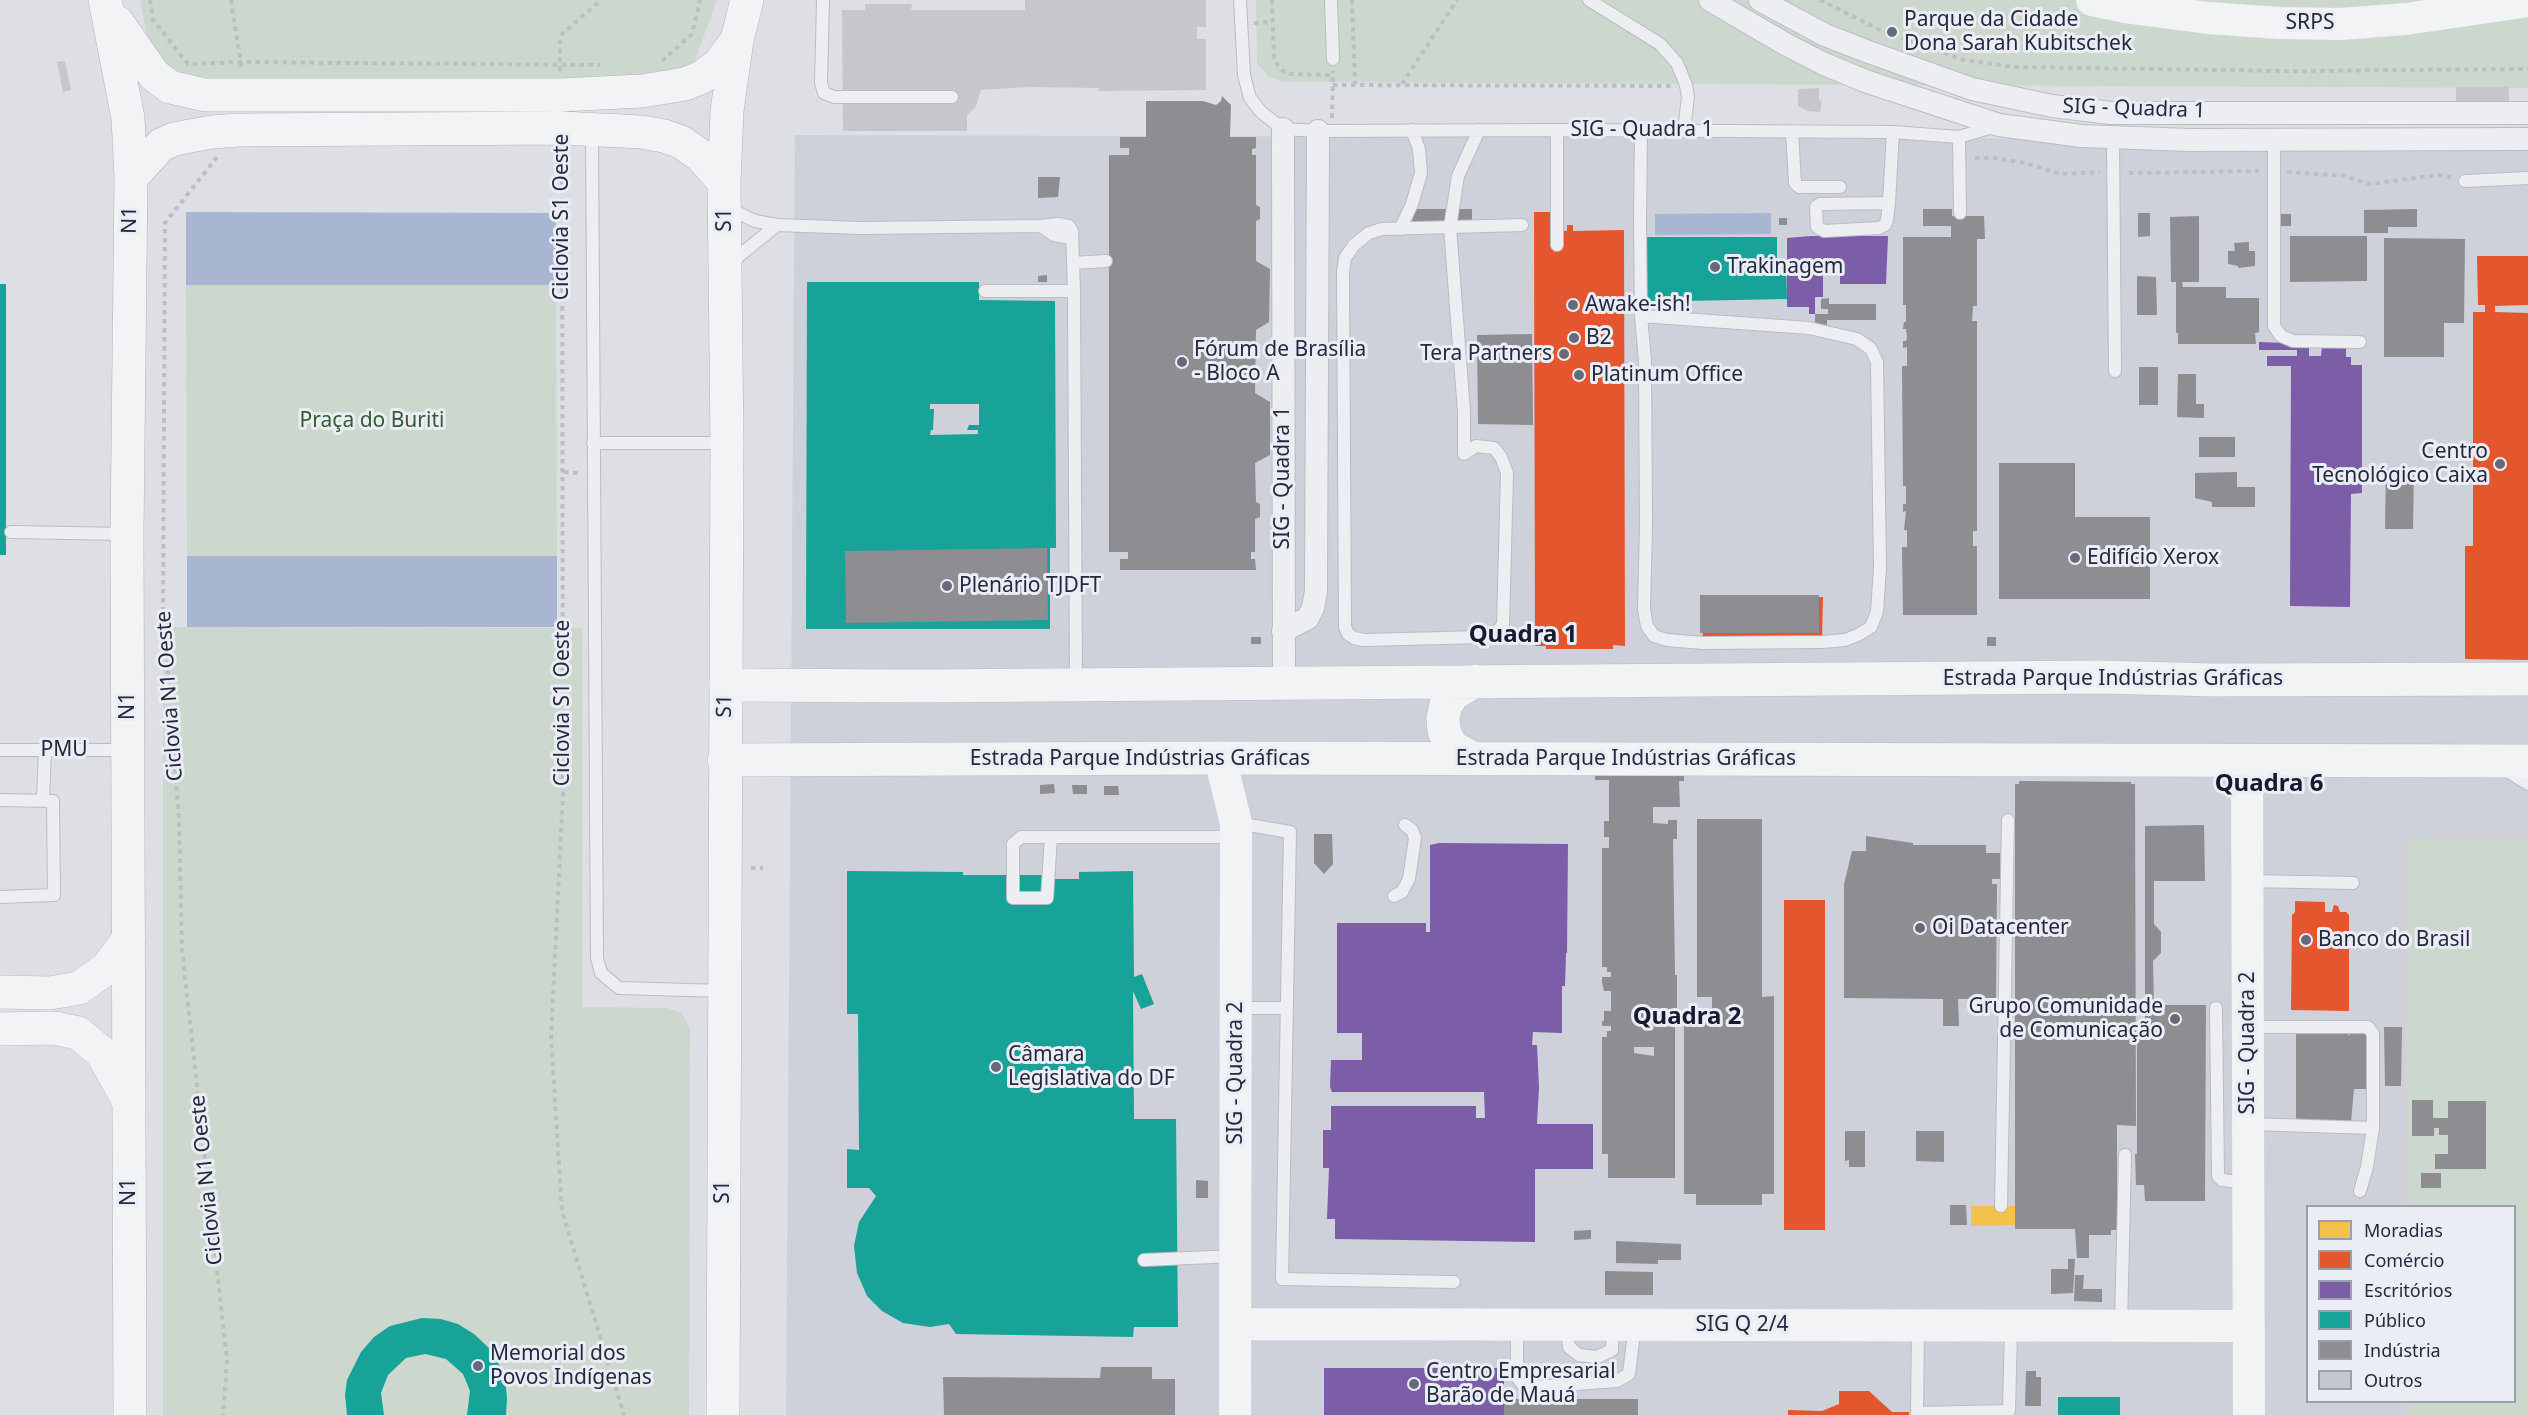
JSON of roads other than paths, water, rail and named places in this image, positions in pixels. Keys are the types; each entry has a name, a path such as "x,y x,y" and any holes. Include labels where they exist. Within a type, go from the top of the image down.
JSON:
{"main road":[{"name":"S1","path":"723,1415 727,443 725,194 727,111 737,40 747,0"},
{"path":"106,3 154,75 170,87 204,95 560,79 642,91 685,84 702,77 719,64 737,40"},
{"name":"N1","path":"106,3 128,117 131,177 127,534 130,1415"},
{"path":"131,177 161,145 174,139 239,130 577,129 641,132 681,142 701,156 725,194"},
{"name":"Estrada Parque Indústrias Gráficas","path":"726,685 2091,677 2213,680 2528,679"},
{"path":"1474,759 1451,746 1444,731 1443,718 1446,705 1453,694 1475,681"},
{"name":"Estrada Parque Indústrias Gráficas","path":"724,760 1256,758 2528,762"},
{"path":"0,992 50,993 79,988 107,968 129,938"},
{"path":"0,1029 54,1028 78,1033 102,1053 128,1100"}],"street":[{"name":"SIG - Quadra 1","path":"1710,0 1787,45 1833,68 1929,104 1999,125 2040,132 2113,138 2188,140 2528,139"},
{"name":"SIG - Quadra 1","path":"1760,0 1825,35 1866,51 1972,89 2052,106 2110,113 2528,113"},
{"name":"SRPS","path":"2092,0 2131,8 2208,18 2280,24 2340,24 2406,19 2528,1"},
{"name":"SIG - Quadra 1","path":"1283,129 1284,682"},
{"path":"1284,631 1308,618 1313,608 1316,591 1325,131"},
{"name":"SIG - Quadra 2","path":"1220,758 1236,830"},
{"name":"SIG - Quadra 2","path":"1235,1415 1236,830 1246,782 1256,758"},
{"name":"SIG - Quadra 2","path":"2247,761 2249,1415"},
{"name":"SIG Q 2/4","path":"1236,1324 2248,1326"}],"lane":[{"path":"823,0 821,83 825,93 834,97 952,97"},
{"path":"1240,0 1244,75 1250,98 1261,112 1283,129"},
{"path":"1331,0 1333,59"},
{"path":"1589,0 1660,44 1677,63 1688,97 1684,130"},
{"name":"SIG - Quadra 1","path":"1283,129 1893,132 1959,137 1999,125"},
{"path":"577,129 593,443 597,958 601,973 619,988 723,991"},
{"path":"1400,229 1412,204 1421,173 1419,149 1412,130"},
{"path":"1479,130 1458,176 1450,227 1464,412 1464,454 1476,446 1494,448 1501,457 1507,473 1503,625 1495,634 1483,637 1364,640 1348,634 1345,627 1343,272 1345,258 1354,245 1369,233 1382,229 1400,229 1450,227 1522,225"},
{"path":"1557,130 1557,245"},
{"path":"1641,130 1641,316 1645,372 1646,526 1644,609 1647,626 1654,636 1667,640 1703,643 1845,640 1871,627 1877,612 1880,568 1877,362 1871,349 1857,339 1809,328 1641,316"},
{"path":"1792,132 1795,183 1799,187 1840,187"},
{"path":"1889,203 1820,204 1816,207 1817,227 1824,231 1879,228 1885,225 1889,203 1893,132"},
{"path":"1959,137 1960,213"},
{"path":"2113,138 2115,371"},
{"path":"2274,138 2274,326 2281,336 2293,341 2360,342"},
{"path":"2465,181 2528,178"},
{"path":"725,194 755,221 777,225 860,228 1058,224 1069,226 1072,231 1074,291 1076,684"},
{"path":"725,272 740,255 777,225"},
{"path":"1072,263 1106,261"},
{"path":"985,291 1074,291"},
{"path":"593,443 727,443"},
{"path":"11,532 127,534"},
{"name":"PMU","path":"0,750 128,750"},
{"path":"43,800 45,750"},
{"path":"2493,761 2528,784"},
{"path":"0,800 53,801 54,895 0,897"},
{"path":"2001,1206 2008,820"},
{"path":"1394,896 1402,892 1409,879 1414,838 1412,830 1405,825"},
{"path":"1051,837 1047,898 1013,898 1013,844 1021,837 1236,830 1290,832 1282,1279 1454,1281"},
{"path":"2247,881 2353,883"},
{"path":"1236,1008 1287,1008"},
{"path":"2216,1008 2218,1176 2222,1180 2247,1183"},
{"path":"2248,1027 2368,1027 2373,1034 2373,1128 2367,1167 2360,1191"},
{"path":"2248,1124 2373,1128"},
{"path":"2121,1325 2125,1155"},
{"path":"1144,1260 1236,1256"},
{"path":"1517,1325 1517,1377 1523,1385 1535,1387 1617,1381 1629,1374 1624,1325"},
{"path":"1918,1325 1917,1414 2009,1411 2011,1325"}],"water":[{"path":"186,212 556,213 556,285 186,285"},
{"path":"1771,213 1771,234 1655,235 1655,214"},
{"path":"187,556 557,556 557,627 187,627"}],"place":[{"name":"Parque da Cidade Dona Sarah Kubitschek","path":"1892,32"},
{"name":"Trakinagem","path":"1715,267"},
{"name":"Awake-ish!","path":"1573,305"},
{"name":"B2","path":"1574,338"},
{"name":"Tera Partners","path":"1564,354"},
{"name":"Fórum de Brasília - Bloco A","path":"1182,362"},
{"name":"Platinum Office","path":"1579,375"},
{"name":"Centro Tecnológico Caixa","path":"2500,464"},
{"name":"Edifício Xerox","path":"2075,558"},
{"name":"Plenário TJDFT","path":"947,586"},
{"name":"Oi Datacenter","path":"1920,928"},
{"name":"Banco do Brasil","path":"2306,940"},
{"name":"Grupo Comunidade de Comunicação","path":"2175,1019"},
{"name":"Câmara Legislativa do DF","path":"996,1067"},
{"name":"Memorial dos Povos Indígenas","path":"478,1366"},
{"name":"Centro Empresarial Barão de Mauá","path":"1414,1384"}],"district":[{"name":"Quadra 1","path":"1523,635"},
{"name":"Quadra 6","path":"2269,784"},
{"name":"Quadra 2","path":"1687,1017"}],"park label":[{"name":"Praça do Buriti","path":"372,421"}]}
